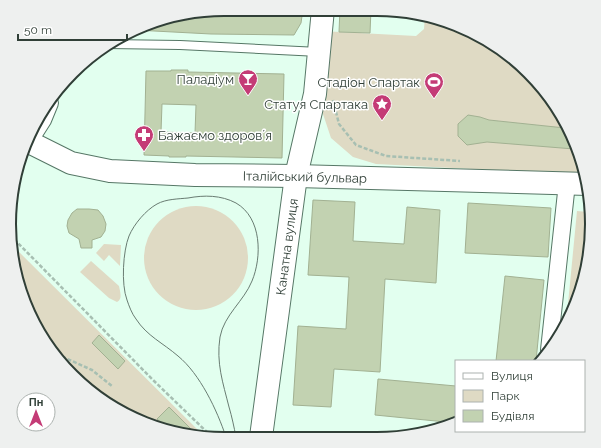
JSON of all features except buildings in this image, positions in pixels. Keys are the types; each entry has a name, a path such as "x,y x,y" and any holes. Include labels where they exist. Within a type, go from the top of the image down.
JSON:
{"main road":[{"name":"Канатна вулиця","path":"262,432 296,176 315,94 322,16"},
{"name":"Італійський бульвар","path":"32,144 71,163 110,171 195,175 577,183"}],"street":[{"path":"551,338 577,183"}],"lane":[{"path":"119,44 319,52"}],"path":[{"path":"332,98 339,124 356,145 386,156 465,161"},
{"path":"17,243 206,431"},
{"path":"65,358 92,370 112,386"}],"green space":[{"name":"Стадіон Спартак","path":"425,22 444,27 469,37 504,59 524,77 550,108 564,132 579,175 376,164 353,157 331,138 316,93 321,31 416,36 424,29"},
{"path":"196,206 216,210 233,221 244,238 248,258 244,278 233,295 216,306 196,310 176,306 159,295 148,278 144,258 148,238 159,221 176,210"},
{"path":"577,211 585,212 585,238 581,265 574,291 568,304"},
{"path":"104,244 121,245 120,266 109,255 104,261 96,253"},
{"path":"18,251 198,430 170,425 132,411 97,389 77,371 51,340 37,316 23,278"},
{"path":"91,261 119,286 121,297 119,301 117,302 109,298 80,272"}],"tram line":[{"path":"224,432 213,404 194,372 178,356 150,335 140,325 132,312 125,293 123,277 125,250 129,236 141,218 157,204 164,201 200,196 224,198 236,203 245,210 251,218 255,228 258,239 258,250 252,281 222,329 219,346 224,390 235,432"}],"place":[{"name":"Паладіум","path":"248,96"},
{"name":"Стадіон Спартак","path":"434,99"},
{"name":"Статуя Спартака","path":"382,121"},
{"name":"Бажаємо здоровʼя","path":"144,152"}]}
